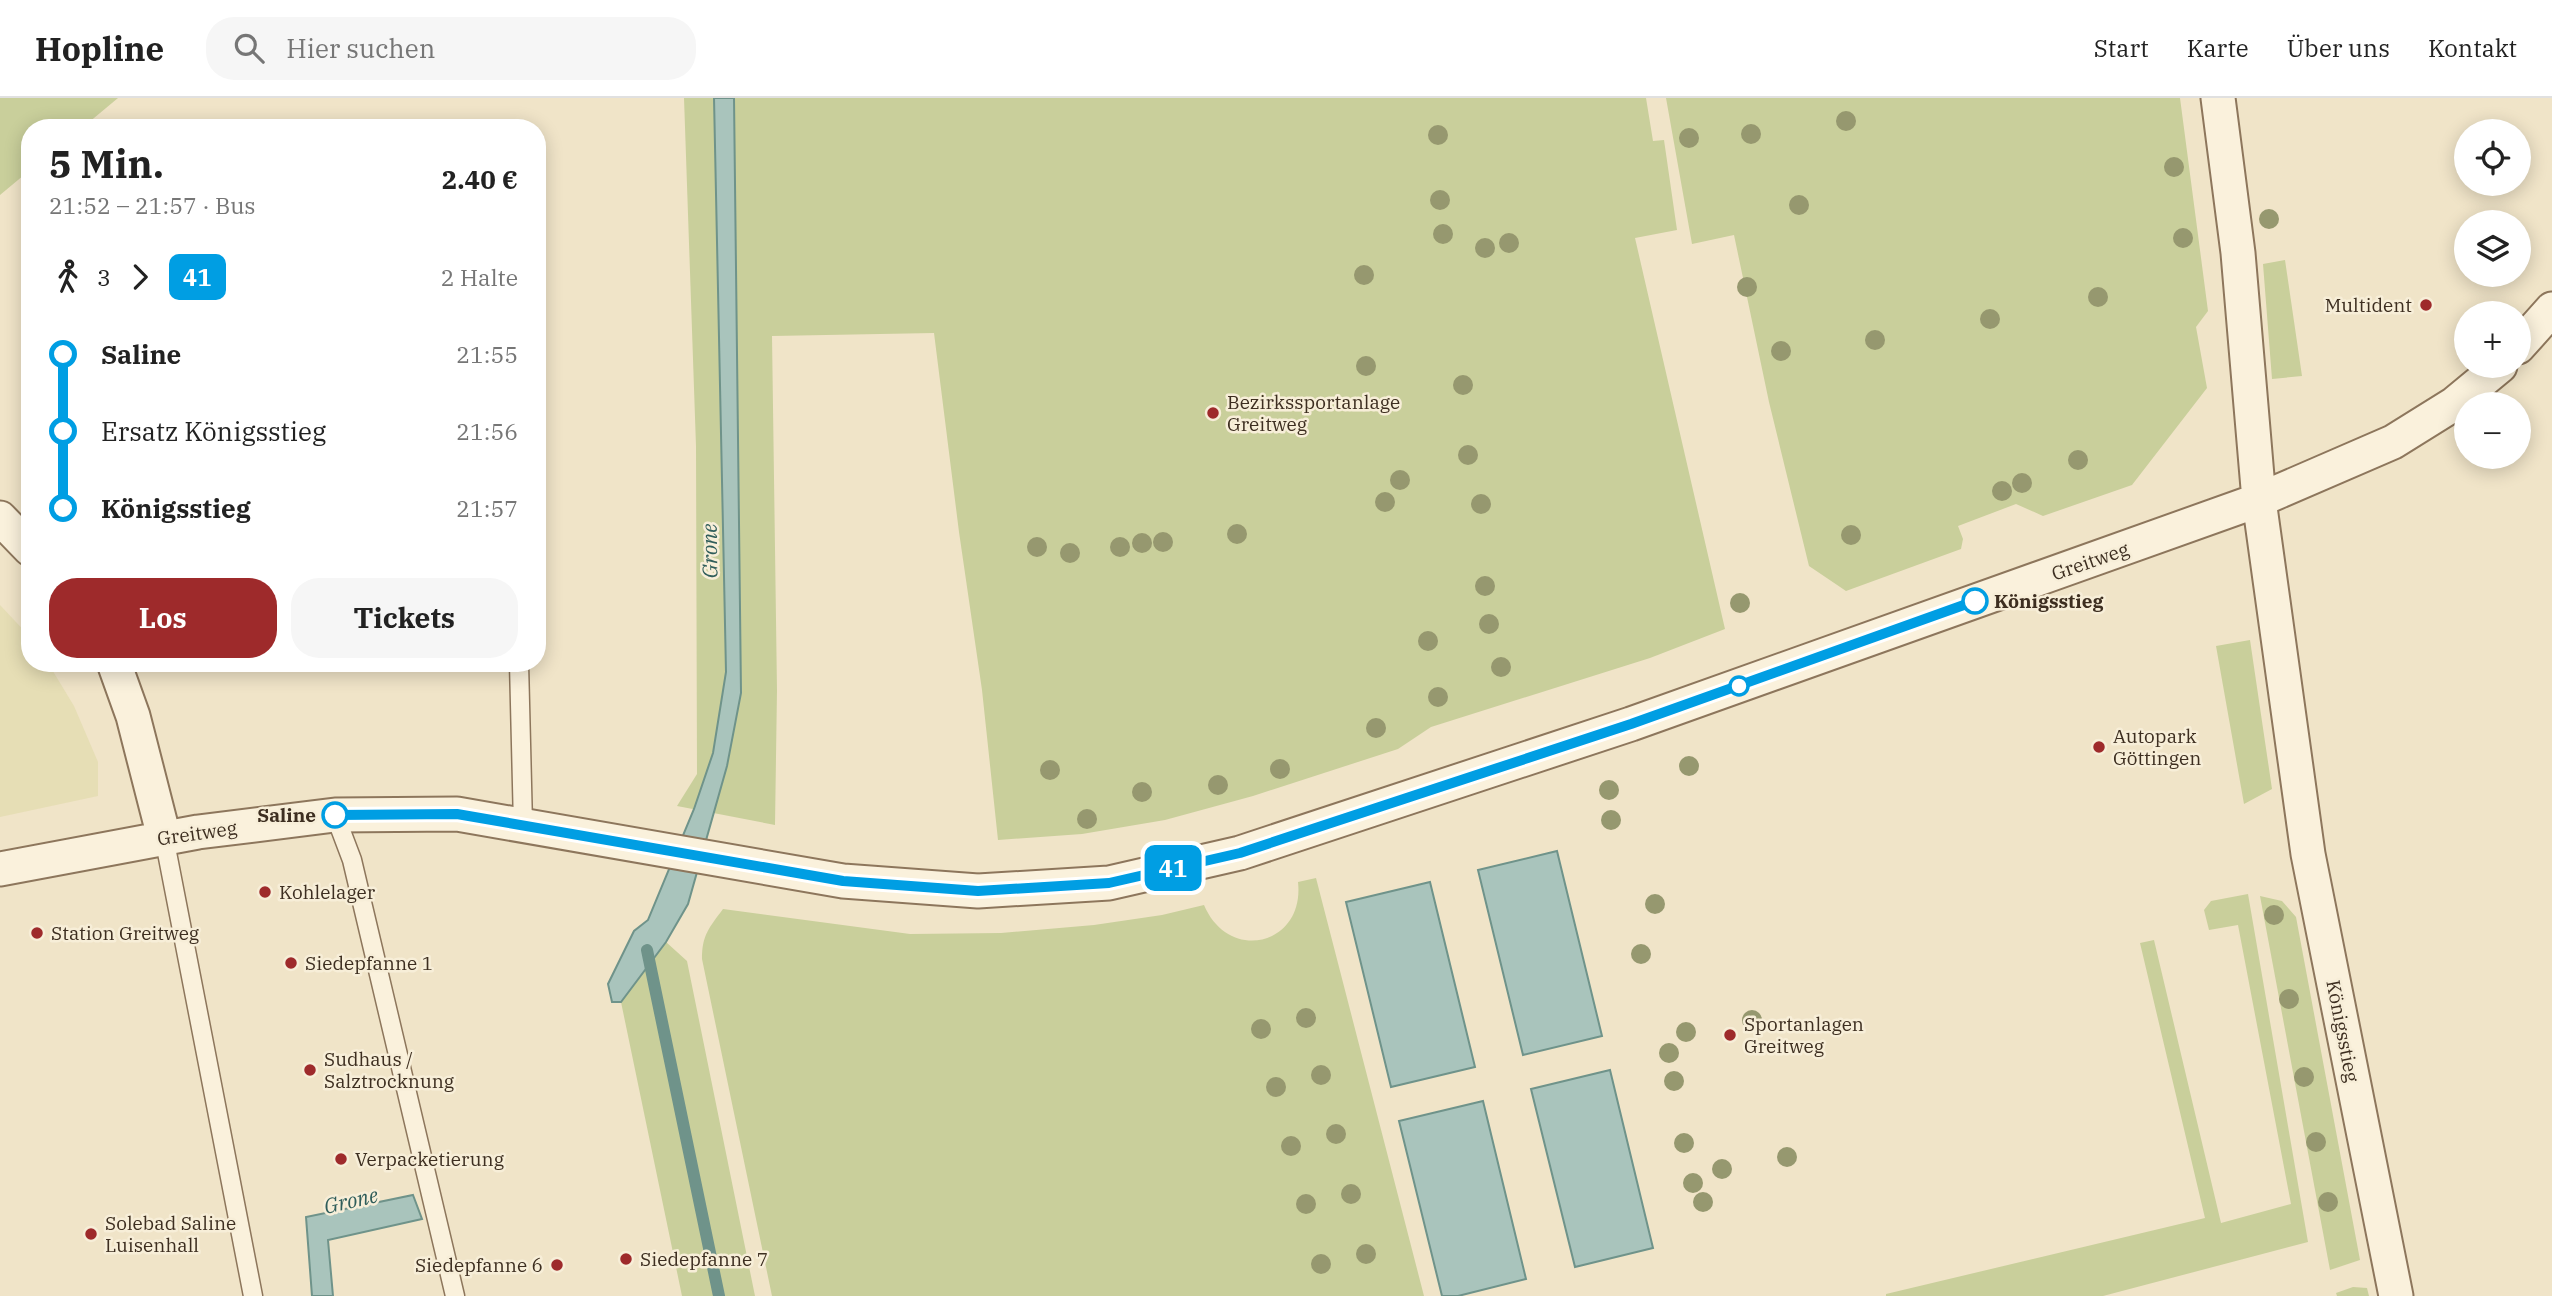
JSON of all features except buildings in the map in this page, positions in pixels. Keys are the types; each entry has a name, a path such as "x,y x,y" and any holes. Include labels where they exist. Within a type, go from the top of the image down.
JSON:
{"street":[{"name":"Königsstieg","path":"2218,98 2238,253 2259,500 2308,854 2396,1296"},
{"path":"2531,332 2552,309"},
{"name":"Greitweg","path":"0,869 164,837 335,815 457,814 843,881 978,891 1109,883 1240,853 1631,724 2259,500 2393,442 2454,404 2485,378"},
{"path":"0,517 21,539"},
{"path":"117,672 134,716 164,837"}],"lane":[{"path":"519,672 523,825"},
{"path":"335,815 352,860 455,1296"},
{"path":"164,837 253,1296"}],"shaded area":[{"path":"0,605 21,627 21,672 53,672 74,706 98,762 98,796 0,817"}],"green space":[{"path":"0,98 118,98 93,119 21,119 21,178 0,195"},
{"name":"Bezirkssportanlage Greitweg","path":"684,98 1646,98 1653,141 1664,140 1677,230 1635,238 1725,629 1650,658 1431,727 1398,749 1253,796 1165,820 1082,834 998,840 982,690 934,333 772,336 777,690 775,825 677,806 697,774 696,446"},
{"path":"1666,98 2180,98 2208,311 2196,327 2207,388 2132,485 2043,516 2016,504 1958,526 1963,539 1961,549 1846,591 1809,566 1769,402 1734,235 1692,244"},
{"path":"2285,260 2302,376 2272,379 2263,264"},
{"path":"2250,640 2272,789 2244,804 2216,646"},
{"path":"1316,878 1424,1296 772,1296 702,959 707,932 723,909 910,934 1001,933 1094,925 1162,915 1204,905 1216,924 1230,935 1247,940 1263,939 1278,933 1290,920 1297,903 1298,882"},
{"path":"2248,894 2308,1242 2103,1296 1886,1296 2205,1218 2140,943 2154,940 2221,1223 2291,1204 2238,925 2209,930 2204,910 2211,901"},
{"path":"2260,896 2282,901 2296,917 2360,1260 2330,1270"},
{"path":"666,942 687,961 755,1296 682,1296 621,1002"},
{"path":"2353,1287 2367,1288 2369,1296 2337,1296 2336,1293"}],"water":[{"path":"714,98 734,98 741,693 727,766 688,904 666,942 621,1002 612,1002 608,984 634,931 648,920 694,809 713,753 726,672"},
{"path":"1557,851 1602,1036 1523,1055 1478,870"},
{"path":"1430,882 1475,1067 1391,1087 1346,902"},
{"path":"1610,1070 1653,1248 1575,1267 1531,1089"},
{"path":"1483,1101 1526,1279 1458,1296 1442,1296 1399,1121"},
{"path":"413,1195 422,1219 328,1240 333,1296 312,1296 306,1217"}],"waterway":[{"path":"647,950 719,1296"}],"bus line":[{"name":"41","path":"335,815 457,814 843,881 978,891 1109,883 1240,853 1631,724 1975,601"}],"place":[{"name":"Multident","path":"2426,305"},
{"name":"Bezirkssportanlage Greitweg","path":"1213,413"},
{"name":"Königsstieg","path":"1975,601"},
{"name":"Autopark Göttingen","path":"2099,747"},
{"name":"Saline","path":"335,815"},
{"name":"Kohlelager","path":"265,892"},
{"name":"Station Greitweg","path":"37,933"},
{"name":"Siedepfanne 1","path":"291,963"},
{"name":"Sportanlagen Greitweg","path":"1730,1035"},
{"name":"Sudhaus / Salztrocknung","path":"310,1070"},
{"name":"Verpacketierung","path":"341,1159"},
{"name":"Solebad Saline Luisenhall","path":"91,1234"},
{"name":"Siedepfanne 7","path":"626,1259"},
{"name":"Siedepfanne 6","path":"557,1265"}],"water label":[{"name":"Grone","path":"710,551"},
{"name":"Grone","path":"351,1201"}]}
